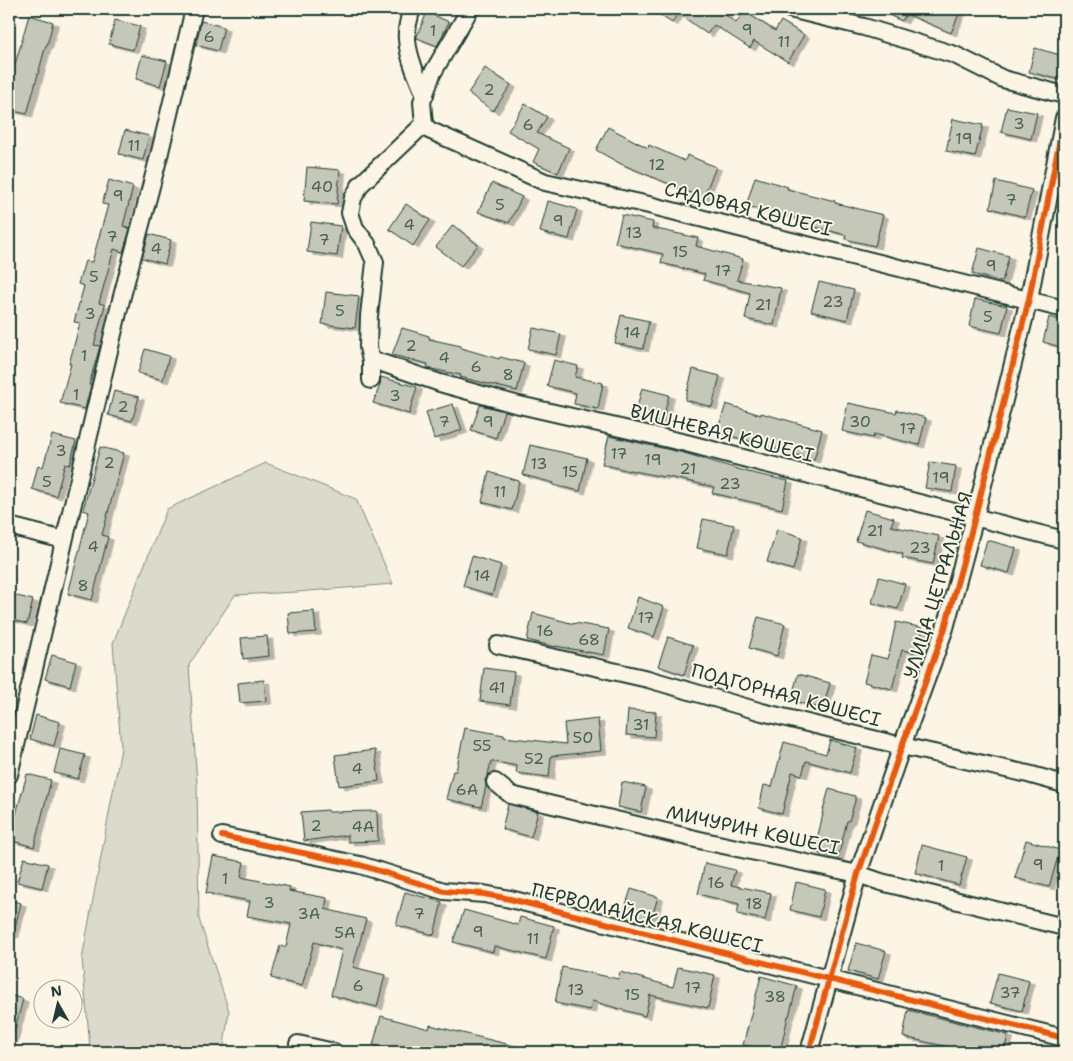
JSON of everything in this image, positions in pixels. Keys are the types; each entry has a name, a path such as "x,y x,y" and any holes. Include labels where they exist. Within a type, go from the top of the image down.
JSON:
{"street":[{"path":"9,775 121,300 159,156 194,9"},
{"path":"412,9 407,39 412,61 425,95"},
{"path":"371,380 371,361 368,347 375,262 367,244 355,228 350,213 353,198 362,184 427,127 422,102 432,74 470,9"},
{"path":"790,9 955,55 1003,79 1064,95"},
{"name":"УЛИЦА ЦЕТРАЛЬНАЯ","path":"809,1052 858,874 945,628 975,518 1029,299 1064,118"},
{"name":"САДОВАЯ КӨШЕСІ","path":"427,127 545,182 649,204 759,234 1064,309"},
{"name":"ВИШНЕВАЯ КӨШЕСІ","path":"371,361 382,363 440,384 515,404 686,443 1064,540"},
{"path":"9,526 64,540"},
{"name":"ПОДГОРНАЯ КӨШЕСІ","path":"498,645 648,679 762,712 1064,784"},
{"name":"МИЧУРИН КӨШЕСІ","path":"494,782 511,795 704,841 858,874 881,882 1064,927"},
{"name":"ПЕРВОМАЙСКАЯ КӨШЕСІ","path":"222,836 360,865 444,891 484,894 510,899 1064,1038"},
{"path":"298,1044 334,1052"}],"shaded area":[{"path":"266,463 356,499 393,584 235,595 189,665 197,783 199,919 229,1011 223,1052 74,1052 90,1047 82,959 121,748 113,643 167,509"}],"building":[{"path":"650,9 718,9 736,23 744,11 775,31 781,21 804,35 788,62 754,41 750,48 714,25 707,34 678,13 672,23"},
{"path":"876,9 961,9 951,33 906,14 902,21"},
{"path":"427,12 449,22 437,46 417,38"},
{"path":"29,15 53,22 27,114 9,110 9,86"},
{"path":"115,20 140,26 133,50 109,44"},
{"path":"201,21 224,27 218,51 196,45"},
{"path":"1035,48 1064,56 1061,80 1029,72"},
{"path":"142,55 167,61 160,86 136,79"},
{"path":"485,68 511,85 493,111 468,93"},
{"path":"525,104 547,117 537,133 569,148 558,173 533,162 539,149 508,131"},
{"path":"1007,107 1037,113 1031,139 1001,132"},
{"path":"953,119 983,125 975,157 946,151"},
{"path":"608,127 648,148 649,145 685,161 687,155 716,167 703,198 621,164 596,150"},
{"path":"125,130 149,136 143,160 119,154"},
{"path":"307,167 340,170 337,204 304,201"},
{"path":"755,177 788,187 787,189 883,215 875,246 845,239 846,235 796,222 797,218 746,206"},
{"path":"109,180 133,187 123,226 130,229 123,252 114,249 99,303 105,305 94,345 100,346 89,385 91,385 85,409 60,403 80,323 74,322 84,286 78,284 85,261 92,262 108,205 102,204"},
{"path":"996,181 1032,190 1025,217 990,208"},
{"path":"492,183 522,197 509,223 478,212"},
{"path":"548,201 577,209 569,239 540,232"},
{"path":"406,204 430,220 413,246 389,229"},
{"path":"622,215 653,222 652,228 698,238 696,246 743,259 737,280 781,288 774,325 745,319 750,293 703,280 705,274 661,263 663,254 615,243"},
{"path":"311,222 341,226 337,256 307,252"},
{"path":"453,225 478,245 461,266 436,247"},
{"path":"149,234 171,240 165,264 142,258"},
{"path":"979,248 1009,256 1002,282 972,274"},
{"path":"819,282 854,290 847,320 811,311"},
{"path":"326,292 359,296 355,328 322,324"},
{"path":"975,299 1007,306 1001,333 969,326"},
{"path":"621,315 649,321 643,349 615,343"},
{"path":"1049,317 1064,321 1064,348 1043,342"},
{"path":"402,328 429,336 429,339 461,346 461,348 499,359 500,357 524,363 517,391 460,377 461,375 427,368 428,364 392,355"},
{"path":"533,328 561,334 556,355 528,349"},
{"path":"145,349 169,356 163,380 138,373"},
{"path":"554,360 578,366 575,377 603,383 598,409 574,404 576,393 547,386"},
{"path":"693,369 720,376 712,407 685,400"},
{"path":"381,377 417,387 409,414 373,403"},
{"path":"642,388 669,395 662,423 635,416"},
{"path":"114,391 139,397 132,421 108,415"},
{"path":"848,403 896,413 897,410 926,418 919,445 874,434 873,438 842,431"},
{"path":"453,404 462,430 434,439 426,412"},
{"path":"726,404 822,430 814,460 717,432"},
{"path":"480,405 504,411 496,438 471,430"},
{"path":"52,435 76,441 70,465 65,464 56,496 32,489 38,465 43,467"},
{"path":"609,436 684,453 748,472 788,481 782,509 712,493 714,487 602,464"},
{"path":"530,445 587,458 580,491 553,485 554,483 523,475"},
{"path":"100,447 124,453 102,535 108,537 92,600 68,594 89,512 83,510"},
{"path":"930,462 956,466 952,492 925,488"},
{"path":"489,472 519,481 512,510 482,502"},
{"path":"865,510 894,518 891,526 939,536 933,564 902,558 903,554 856,541"},
{"path":"703,519 734,525 728,554 697,548"},
{"path":"777,529 802,537 793,570 767,562"},
{"path":"987,540 1016,548 1009,573 980,565"},
{"path":"472,556 501,565 492,595 463,586"},
{"path":"879,577 905,584 898,609 872,603"},
{"path":"9,594 33,600 27,624 9,619"},
{"path":"638,597 664,607 654,637 628,628"},
{"path":"314,611 316,632 290,634 288,613"},
{"path":"533,613 574,624 609,629 604,655 527,640"},
{"path":"758,617 785,624 777,656 749,648"},
{"path":"896,622 923,628 917,653 902,650 892,689 864,682 871,655 888,659"},
{"path":"267,636 269,656 243,659 241,638"},
{"path":"668,637 693,645 684,675 658,666"},
{"path":"52,655 76,662 70,686 45,679"},
{"path":"484,668 514,672 510,705 480,701"},
{"path":"798,674 830,683 823,709 791,700"},
{"path":"264,680 266,701 240,703 238,683"},
{"path":"628,710 656,712 654,737 626,735"},
{"path":"36,715 60,722 54,746 30,739"},
{"path":"598,719 601,751 551,756 549,777 516,773 517,766 491,761 485,780 486,786 481,807 446,799 453,771 456,771 465,728 504,735 504,737 566,744 564,723"},
{"path":"830,740 857,748 850,773 806,761 802,775 792,772 782,814 759,808 764,785 772,787 784,742 826,754"},
{"path":"60,749 85,755 78,779 54,773"},
{"path":"375,750 379,781 339,786 335,755"},
{"path":"27,774 51,780 34,847 9,840"},
{"path":"622,782 646,787 641,812 618,807"},
{"path":"829,789 855,796 838,858 814,852"},
{"path":"508,804 538,812 531,837 502,829"},
{"path":"328,810 329,812 377,811 378,841 348,842 348,835 304,841 301,812"},
{"path":"1026,840 1060,850 1049,887 1015,878"},
{"path":"922,845 967,857 959,885 915,873"},
{"path":"213,856 244,862 241,877 290,887 289,891 327,898 325,909 366,919 353,967 385,975 377,1007 331,995 342,950 314,942 302,986 271,978 280,946 286,947 291,924 247,916 250,901 206,893"},
{"path":"24,858 48,864 42,888 17,882"},
{"path":"705,863 735,870 731,885 771,893 765,920 737,914 739,904 698,894"},
{"path":"796,882 825,889 819,917 790,910"},
{"path":"631,889 658,897 650,924 622,917"},
{"path":"405,892 442,902 434,935 396,925"},
{"path":"9,900 21,903 13,935 9,934"},
{"path":"464,910 518,925 520,917 554,926 546,959 494,946 493,952 453,942"},
{"path":"856,943 886,951 878,979 848,971"},
{"path":"562,967 618,979 620,972 673,987 678,967 715,975 708,1008 650,995 645,1016 592,1001 590,1010 555,1003"},
{"path":"998,973 1029,981 1022,1011 990,1003"},
{"path":"761,976 797,986 780,1052 743,1045"},
{"path":"9,995 23,999 12,1040 9,1039"},
{"path":"908,1010 1008,1035 1004,1052 972,1052 903,1037"},
{"path":"381,1016 429,1029 430,1025 523,1048 523,1052 401,1052 373,1045"}],"cycle path":[{"path":"809,1052 858,874 945,628 975,517 1029,299 1064,118"},
{"path":"222,836 360,865 444,891 484,894 510,899 1064,1038"}]}
